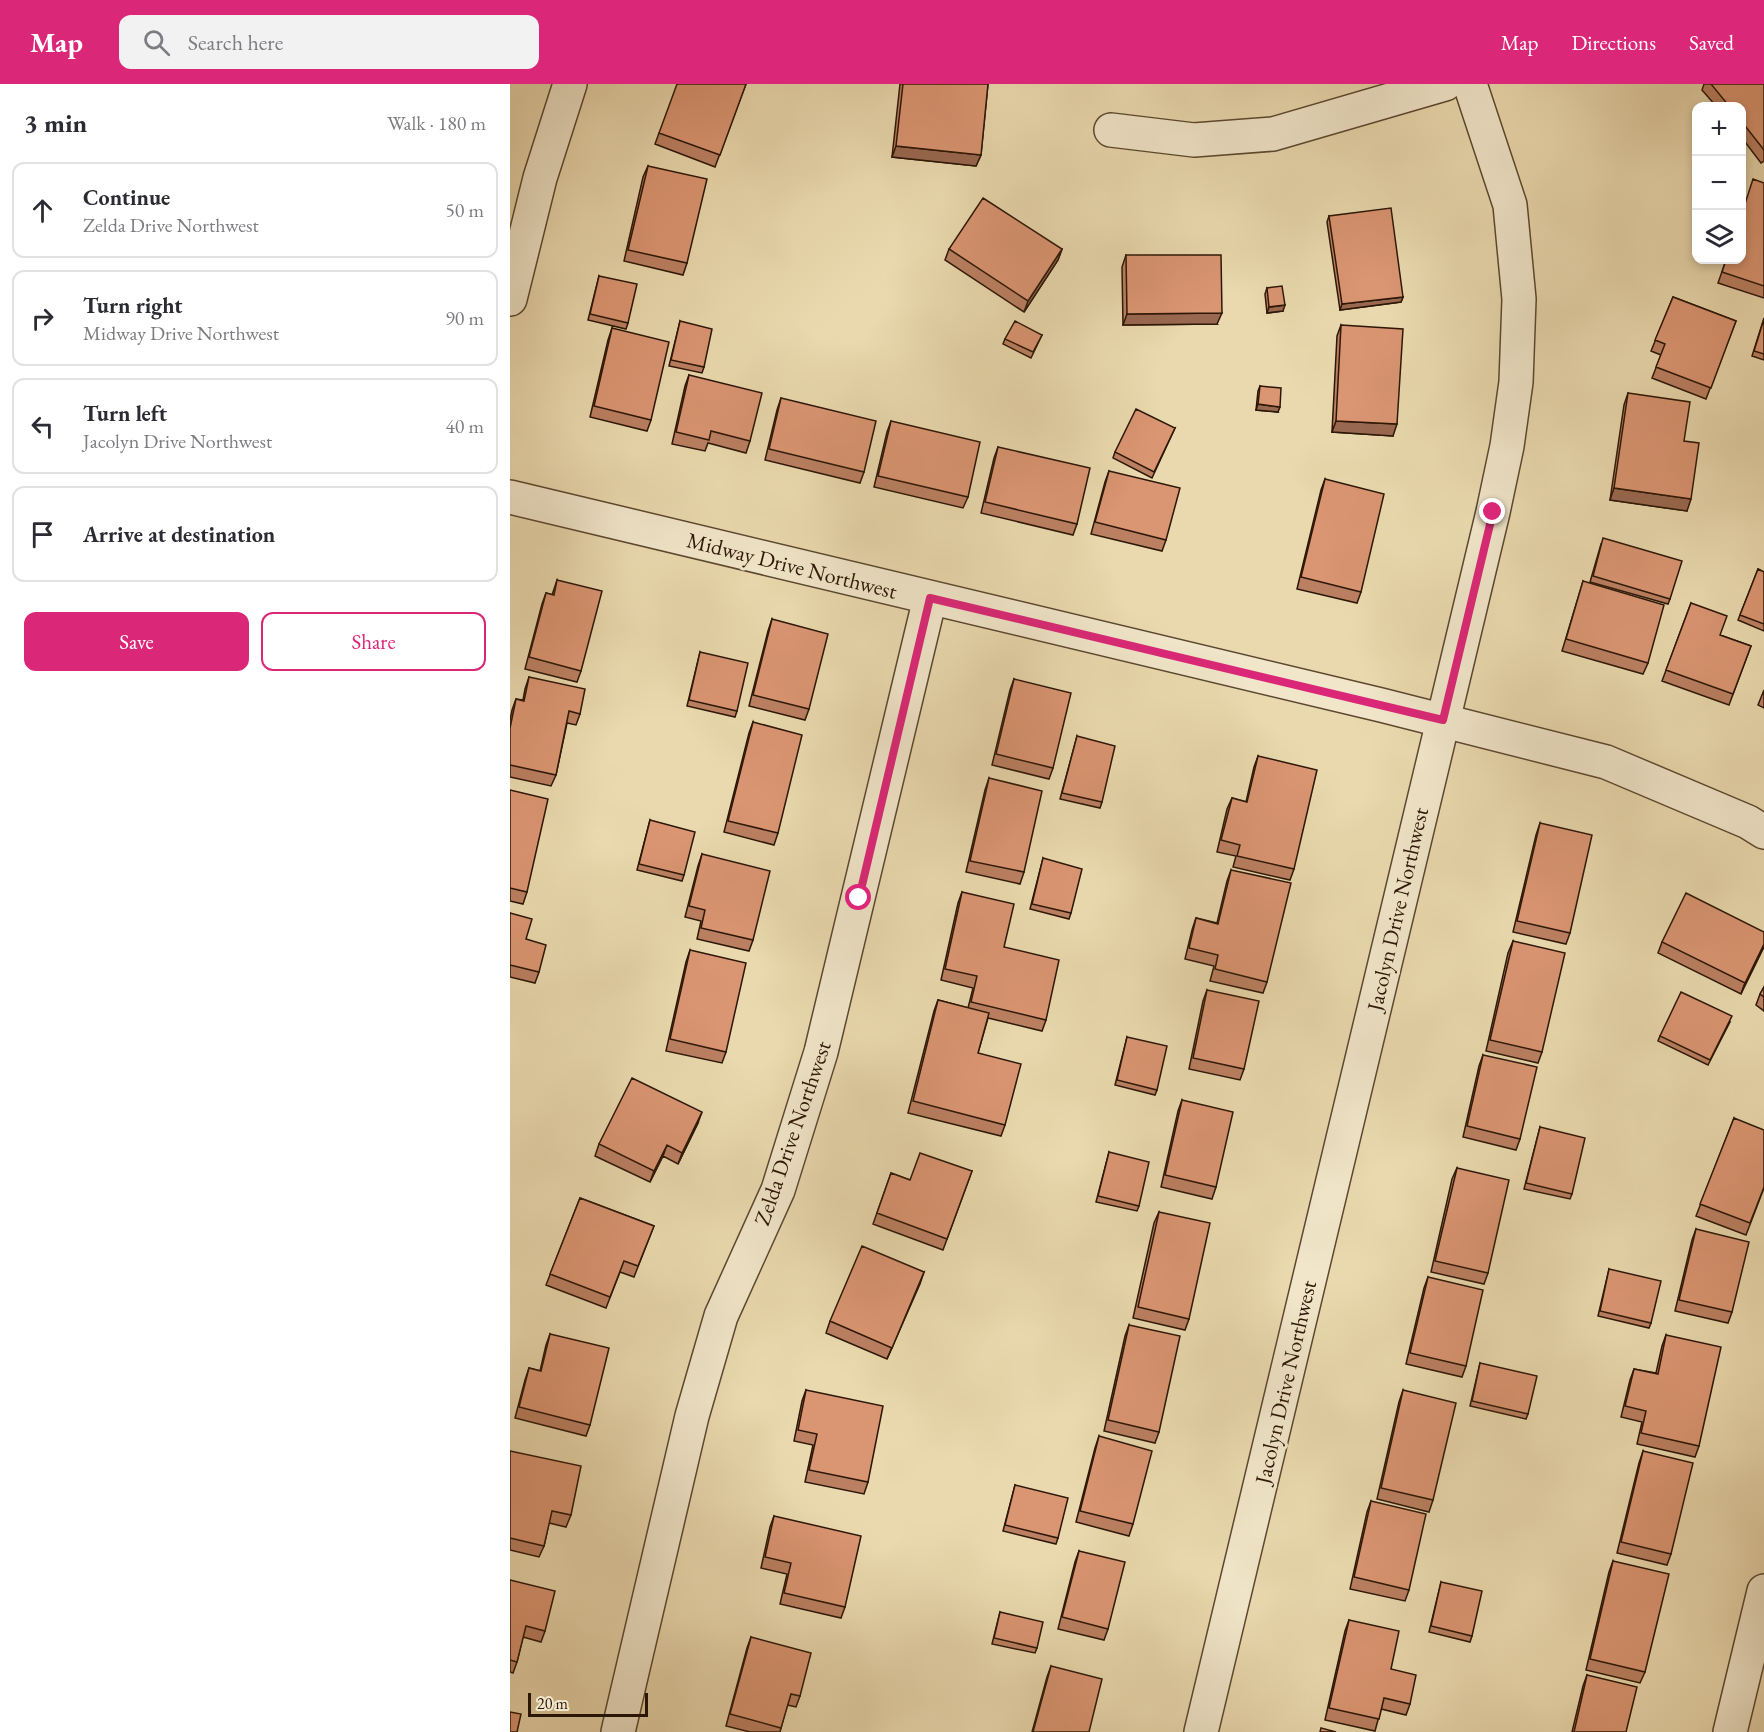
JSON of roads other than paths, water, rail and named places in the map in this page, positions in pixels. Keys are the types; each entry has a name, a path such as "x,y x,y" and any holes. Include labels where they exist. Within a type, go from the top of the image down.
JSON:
{"street":[{"path":"510,299 540,178 570,84"},
{"path":"1111,130 1194,140 1273,134 1445,84"},
{"name":"Jacolyn Drive Northwest","path":"1201,1732 1507,446 1516,382 1519,299 1510,205 1470,84"},
{"name":"Midway Drive Northwest","path":"510,497 1443,720 1606,762 1748,822 1764,832"},
{"name":"Zelda Drive Northwest","path":"618,1732 692,1416 721,1316 778,1190 822,1052 930,598"},
{"path":"1730,1732 1764,1591"}]}
